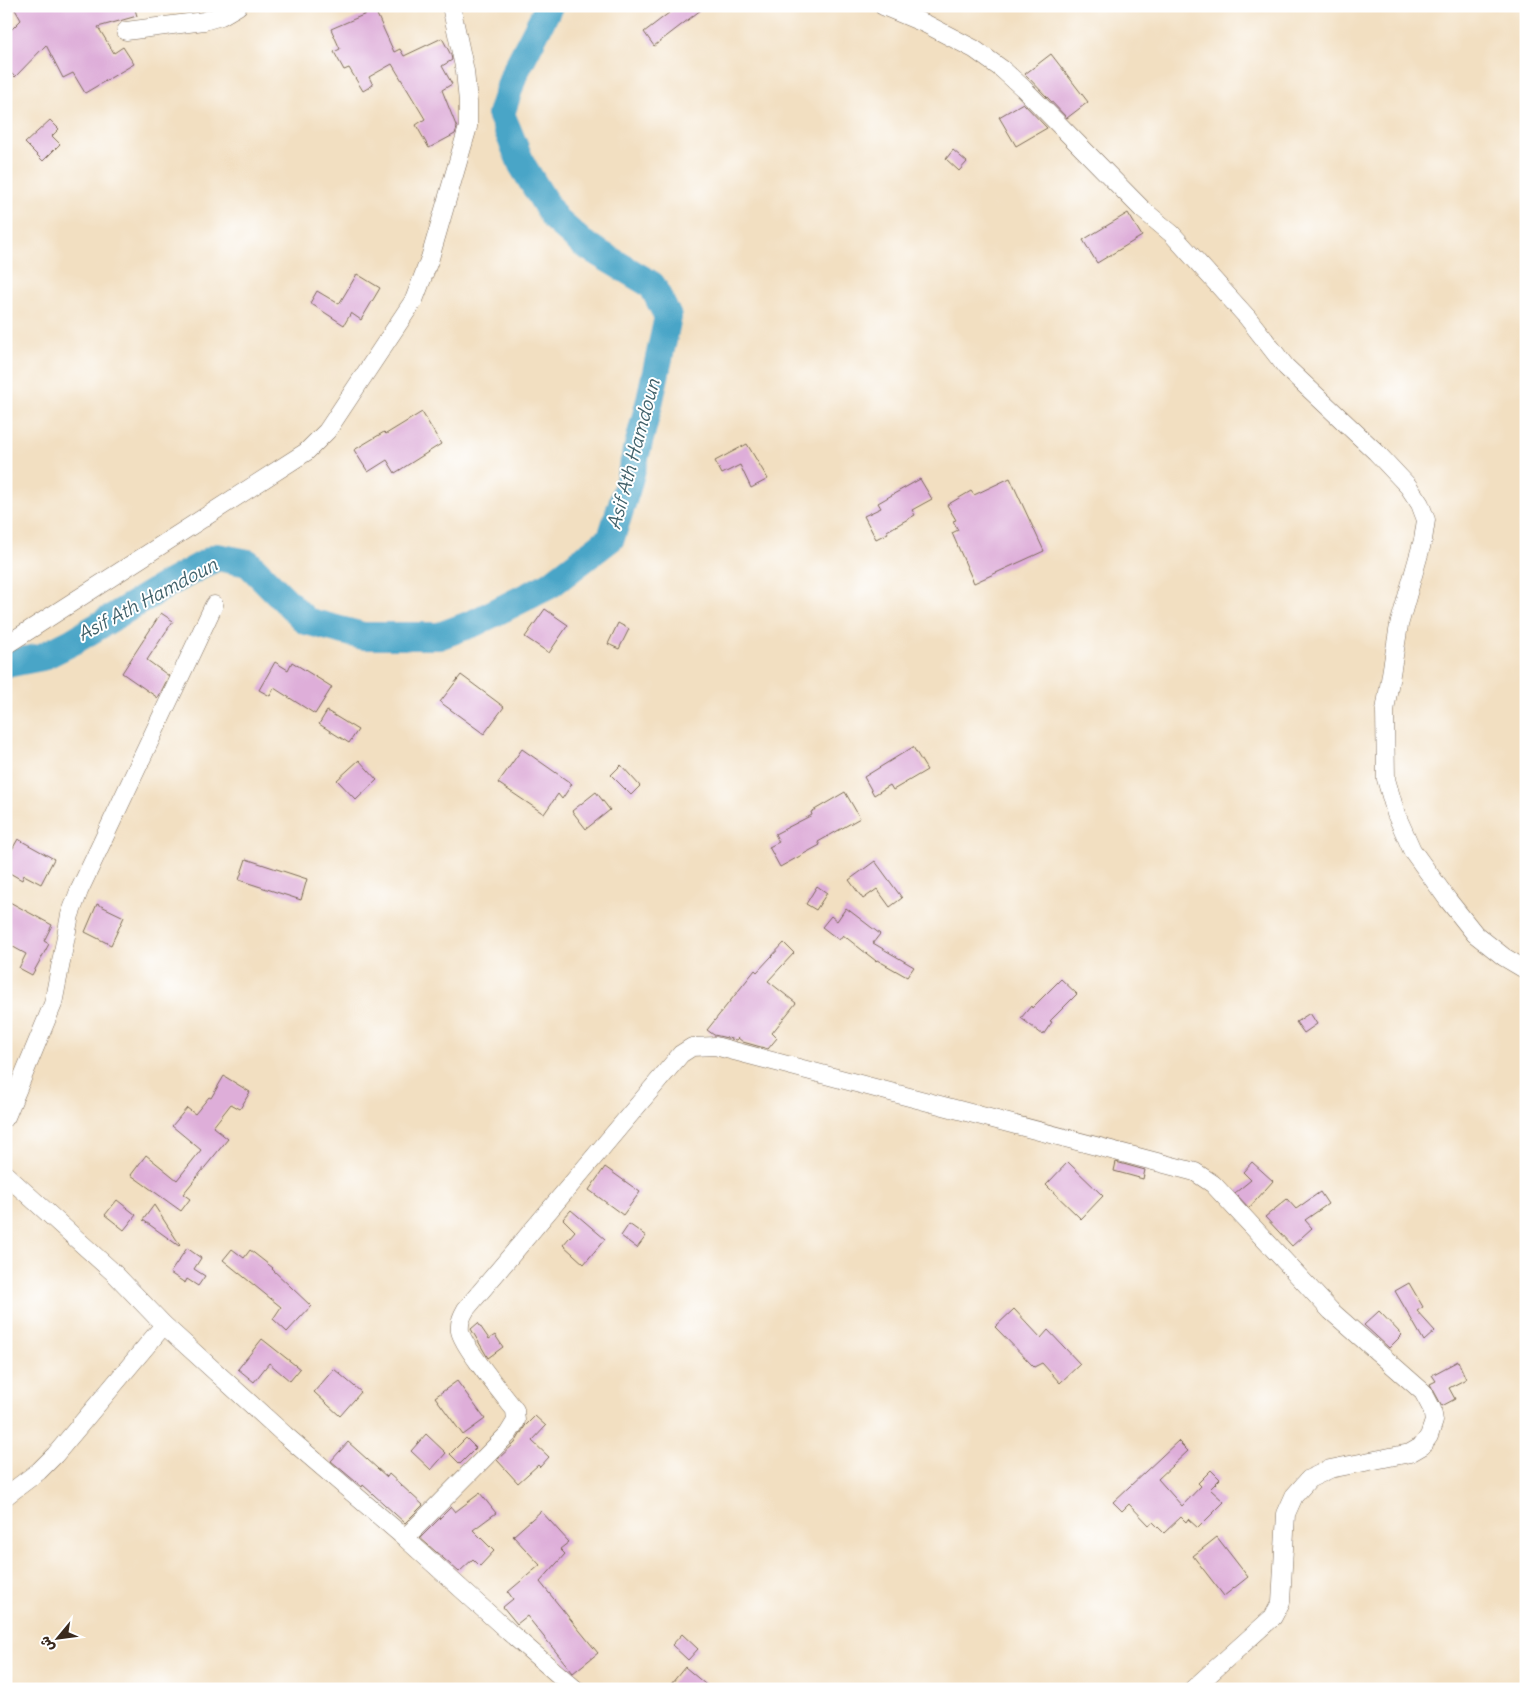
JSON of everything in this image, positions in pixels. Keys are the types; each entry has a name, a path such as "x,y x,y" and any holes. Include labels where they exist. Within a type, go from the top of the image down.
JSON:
{"street":[{"path":"126,31 204,21 221,16 238,6"},
{"path":"6,645 306,452 327,431 414,300 430,258 463,146 468,128 468,102 465,72 452,6"},
{"path":"883,6 926,24 974,49 1002,69 1023,88 1142,209 1172,234 1247,318 1286,367 1376,452 1408,486 1420,504 1426,520 1423,540 1399,624 1385,711 1386,779 1396,814 1412,850 1448,900 1475,934 1504,958 1526,970"},
{"path":"6,1117 53,1004 70,915 79,891 214,605"},
{"path":"406,1538 508,1434 516,1421 515,1410 469,1349 460,1333 460,1321 466,1309 681,1054 692,1047 715,1046 1195,1172 1213,1184 1331,1311 1423,1392 1432,1409 1434,1422 1429,1436 1422,1446 1410,1453 1330,1469 1309,1479 1294,1496 1286,1514 1281,1602 1273,1617 1193,1689"},
{"path":"6,1175 114,1273 164,1325 285,1436 406,1538 575,1689"},
{"path":"6,1496 39,1471 55,1455 164,1325"}],"building":[{"path":"13,6 134,6 137,16 98,27 114,53 123,47 134,64 85,93 73,73 63,78 46,45 15,77 6,68 6,35 21,20"},
{"path":"678,6 706,6 654,46 644,32"},
{"path":"375,10 394,52 400,49 404,56 442,38 451,55 452,60 442,66 452,84 442,90 457,128 455,134 429,148 416,125 425,119 392,64 369,77 373,85 363,91 349,68 344,70 334,52 340,49 331,29"},
{"path":"1051,54 1088,102 1067,118 1025,74"},
{"path":"1023,103 1047,128 1016,146 999,117"},
{"path":"50,120 59,129 52,136 60,144 43,161 25,143"},
{"path":"953,150 967,162 959,171 946,159"},
{"path":"1128,213 1142,236 1097,263 1083,240"},
{"path":"357,274 380,288 361,320 351,313 344,325 310,303 317,291 339,304"},
{"path":"422,412 441,444 395,473 387,460 368,472 354,450 384,432 386,434"},
{"path":"747,444 768,479 751,488 740,465 722,474 715,461"},
{"path":"1010,478 1044,551 974,583 952,533 958,530 953,521 956,520 947,505 971,491 974,495"},
{"path":"920,479 932,499 912,510 915,515 876,539 864,516 881,508 878,503"},
{"path":"545,609 568,625 549,653 525,637"},
{"path":"161,613 173,621 147,660 169,676 158,698 122,673"},
{"path":"618,623 629,629 619,649 608,644"},
{"path":"275,662 288,670 292,662 332,687 315,714 274,688 270,696 259,690"},
{"path":"461,675 504,707 484,734 440,702"},
{"path":"327,711 358,730 349,743 319,724"},
{"path":"913,747 927,770 893,790 890,785 874,795 864,777"},
{"path":"522,749 572,784 562,799 558,794 544,814 498,783"},
{"path":"359,760 377,780 356,800 337,780"},
{"path":"621,765 640,786 631,795 611,775"},
{"path":"596,792 610,810 586,829 572,811"},
{"path":"845,792 860,818 818,842 820,845 780,867 769,847 779,842 775,834 812,815 811,812"},
{"path":"18,839 54,859 41,884 24,875 22,880 6,871 6,860"},
{"path":"246,859 307,879 301,900 239,880"},
{"path":"875,861 902,898 890,907 877,889 863,899 849,880"},
{"path":"817,886 827,893 816,910 806,904"},
{"path":"6,900 52,925 44,941 49,944 32,975 19,968 26,954 6,943"},
{"path":"97,904 124,917 111,945 85,932"},
{"path":"846,908 880,934 873,943 914,967 907,977 876,961 843,935 839,940 822,927 831,916 837,921"},
{"path":"784,943 794,953 768,981 796,1003 772,1033 777,1038 768,1049 743,1042 738,1038 736,1040 714,1035 707,1030 755,970 757,972"},
{"path":"1061,979 1077,994 1050,1021 1052,1022 1043,1035 1021,1018 1031,1006 1032,1008"},
{"path":"1310,1013 1317,1024 1304,1033 1296,1022"},
{"path":"224,1076 250,1092 240,1109 231,1104 213,1127 228,1139 183,1194 190,1199 181,1211 131,1175 146,1155 177,1180 201,1150 172,1126 187,1108 195,1114 209,1097 211,1098"},
{"path":"1068,1162 1103,1196 1081,1219 1046,1185"},
{"path":"1116,1162 1145,1170 1143,1179 1114,1171"},
{"path":"1252,1162 1273,1181 1249,1208 1235,1193 1251,1180 1243,1172"},
{"path":"605,1167 640,1192 623,1215 589,1190"},
{"path":"1320,1192 1328,1204 1305,1220 1312,1228 1292,1246 1265,1217 1287,1199 1296,1209"},
{"path":"117,1200 136,1215 124,1230 105,1215"},
{"path":"154,1205 180,1245 179,1246 143,1220"},
{"path":"571,1210 605,1239 584,1264 563,1245 575,1231 563,1219"},
{"path":"629,1224 646,1236 637,1248 621,1236"},
{"path":"187,1248 201,1258 194,1269 205,1276 198,1286 187,1279 185,1283 170,1273"},
{"path":"232,1249 244,1258 250,1250 273,1268 311,1306 287,1332 273,1319 281,1307 223,1260"},
{"path":"1409,1283 1423,1307 1417,1311 1435,1331 1424,1341 1395,1291"},
{"path":"1014,1309 1041,1338 1048,1330 1080,1364 1060,1383 1042,1363 1034,1367 995,1327"},
{"path":"1379,1311 1402,1335 1389,1348 1364,1325"},
{"path":"478,1323 489,1339 495,1335 503,1347 488,1358 471,1329"},
{"path":"262,1339 300,1369 290,1381 269,1363 254,1382 238,1369"},
{"path":"1458,1361 1466,1379 1449,1388 1455,1399 1442,1406 1430,1384 1436,1381 1432,1375"},
{"path":"334,1369 361,1392 340,1416 314,1392"},
{"path":"457,1381 485,1419 463,1435 435,1397"},
{"path":"535,1416 546,1426 532,1441 549,1457 540,1467 538,1465 518,1483 497,1460 515,1443 525,1426"},
{"path":"426,1434 446,1453 431,1470 411,1451"},
{"path":"466,1438 476,1448 460,1464 450,1454"},
{"path":"1178,1441 1188,1451 1158,1479 1182,1506 1201,1486 1198,1483 1211,1470 1220,1479 1210,1489 1224,1502 1198,1528 1188,1519 1186,1522 1181,1517 1164,1533 1153,1522 1149,1525 1129,1504 1122,1511 1113,1502"},
{"path":"348,1442 387,1477 389,1474 423,1505 405,1523 363,1485 362,1487 331,1461"},
{"path":"480,1493 496,1513 473,1530 494,1551 480,1566 473,1559 459,1572 420,1538 451,1507 455,1512"},
{"path":"541,1511 569,1542 560,1549 565,1554 540,1582 598,1653 573,1673 527,1616 517,1624 503,1607 513,1599 508,1592 540,1565 513,1536"},
{"path":"1217,1537 1248,1577 1224,1596 1193,1556"},
{"path":"682,1634 698,1649 688,1660 672,1645"},
{"path":"685,1667 711,1689 667,1689"}],"waterway":[{"name":"Asif Ath Hamdoun","path":"6,664 42,657 72,642 166,585 217,557 248,563 306,621 363,636 439,636 474,623 550,585 611,538 627,488 649,404 668,317 652,285 582,243 555,219 522,165 501,114 514,74 549,6"}]}
